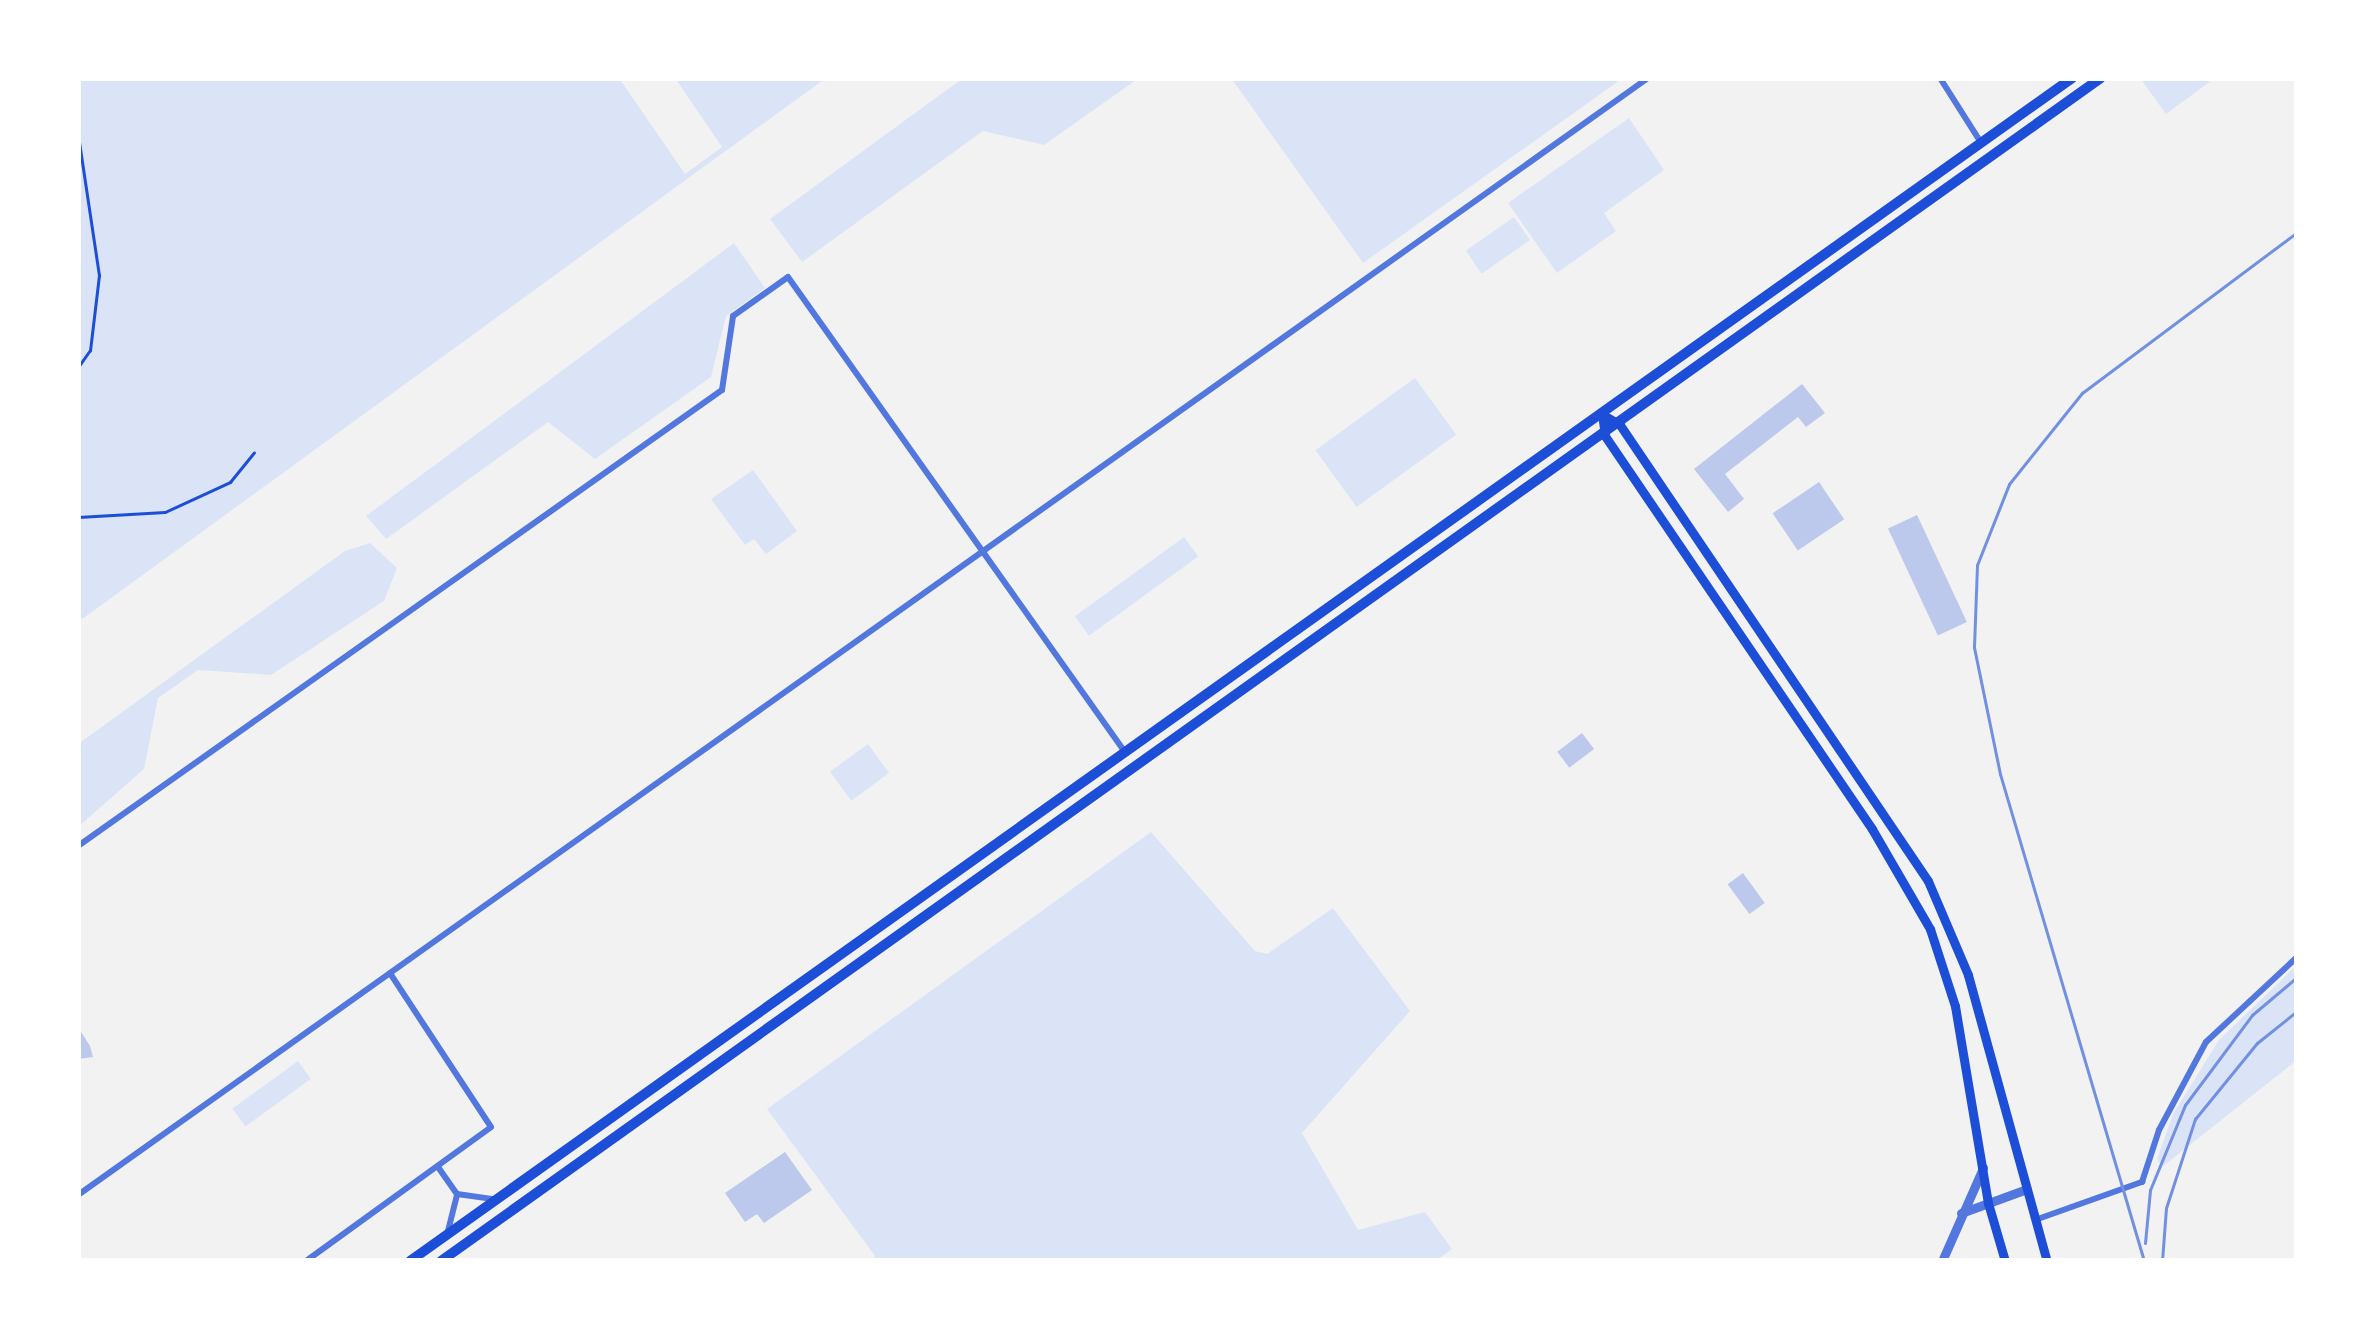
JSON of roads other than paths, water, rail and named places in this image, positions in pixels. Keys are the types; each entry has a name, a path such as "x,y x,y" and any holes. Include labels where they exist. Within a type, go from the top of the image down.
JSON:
{"main road":[{"path":"410,1261 2072,78"},
{"path":"441,1261 1605,436 2101,78"},
{"path":"1601,414 1620,425 1870,792 1948,921 2047,1261"},
{"path":"1601,414 1605,436 1915,899 1946,967 1988,1203 2006,1261"},
{"path":"1854,802 1870,792"}],"street":[{"path":"78,1195 1648,78"},
{"path":"1940,78 1991,158"},
{"path":"78,845 722,389 733,316 788,277 1125,752"},
{"path":"2035,1220 2142,1182 2159,1130 2206,1042 2297,957"},
{"path":"306,1261 491,1127 490,1116 390,973"},
{"path":"437,1167 457,1194 496,1200"},
{"path":"1942,1261 1982,1168"},
{"path":"1961,1214 2027,1189"},
{"path":"447,1234 457,1194"}],"railway":[{"path":"2144,1261 2000,774 1974,647 1977,565 2009,484 2082,393 2297,232"},
{"path":"2145,1243 2150,1190 2185,1105 2252,1015 2297,977"},
{"path":"2162,1261 2166,1208 2195,1119 2257,1043 2297,1011"}]}
